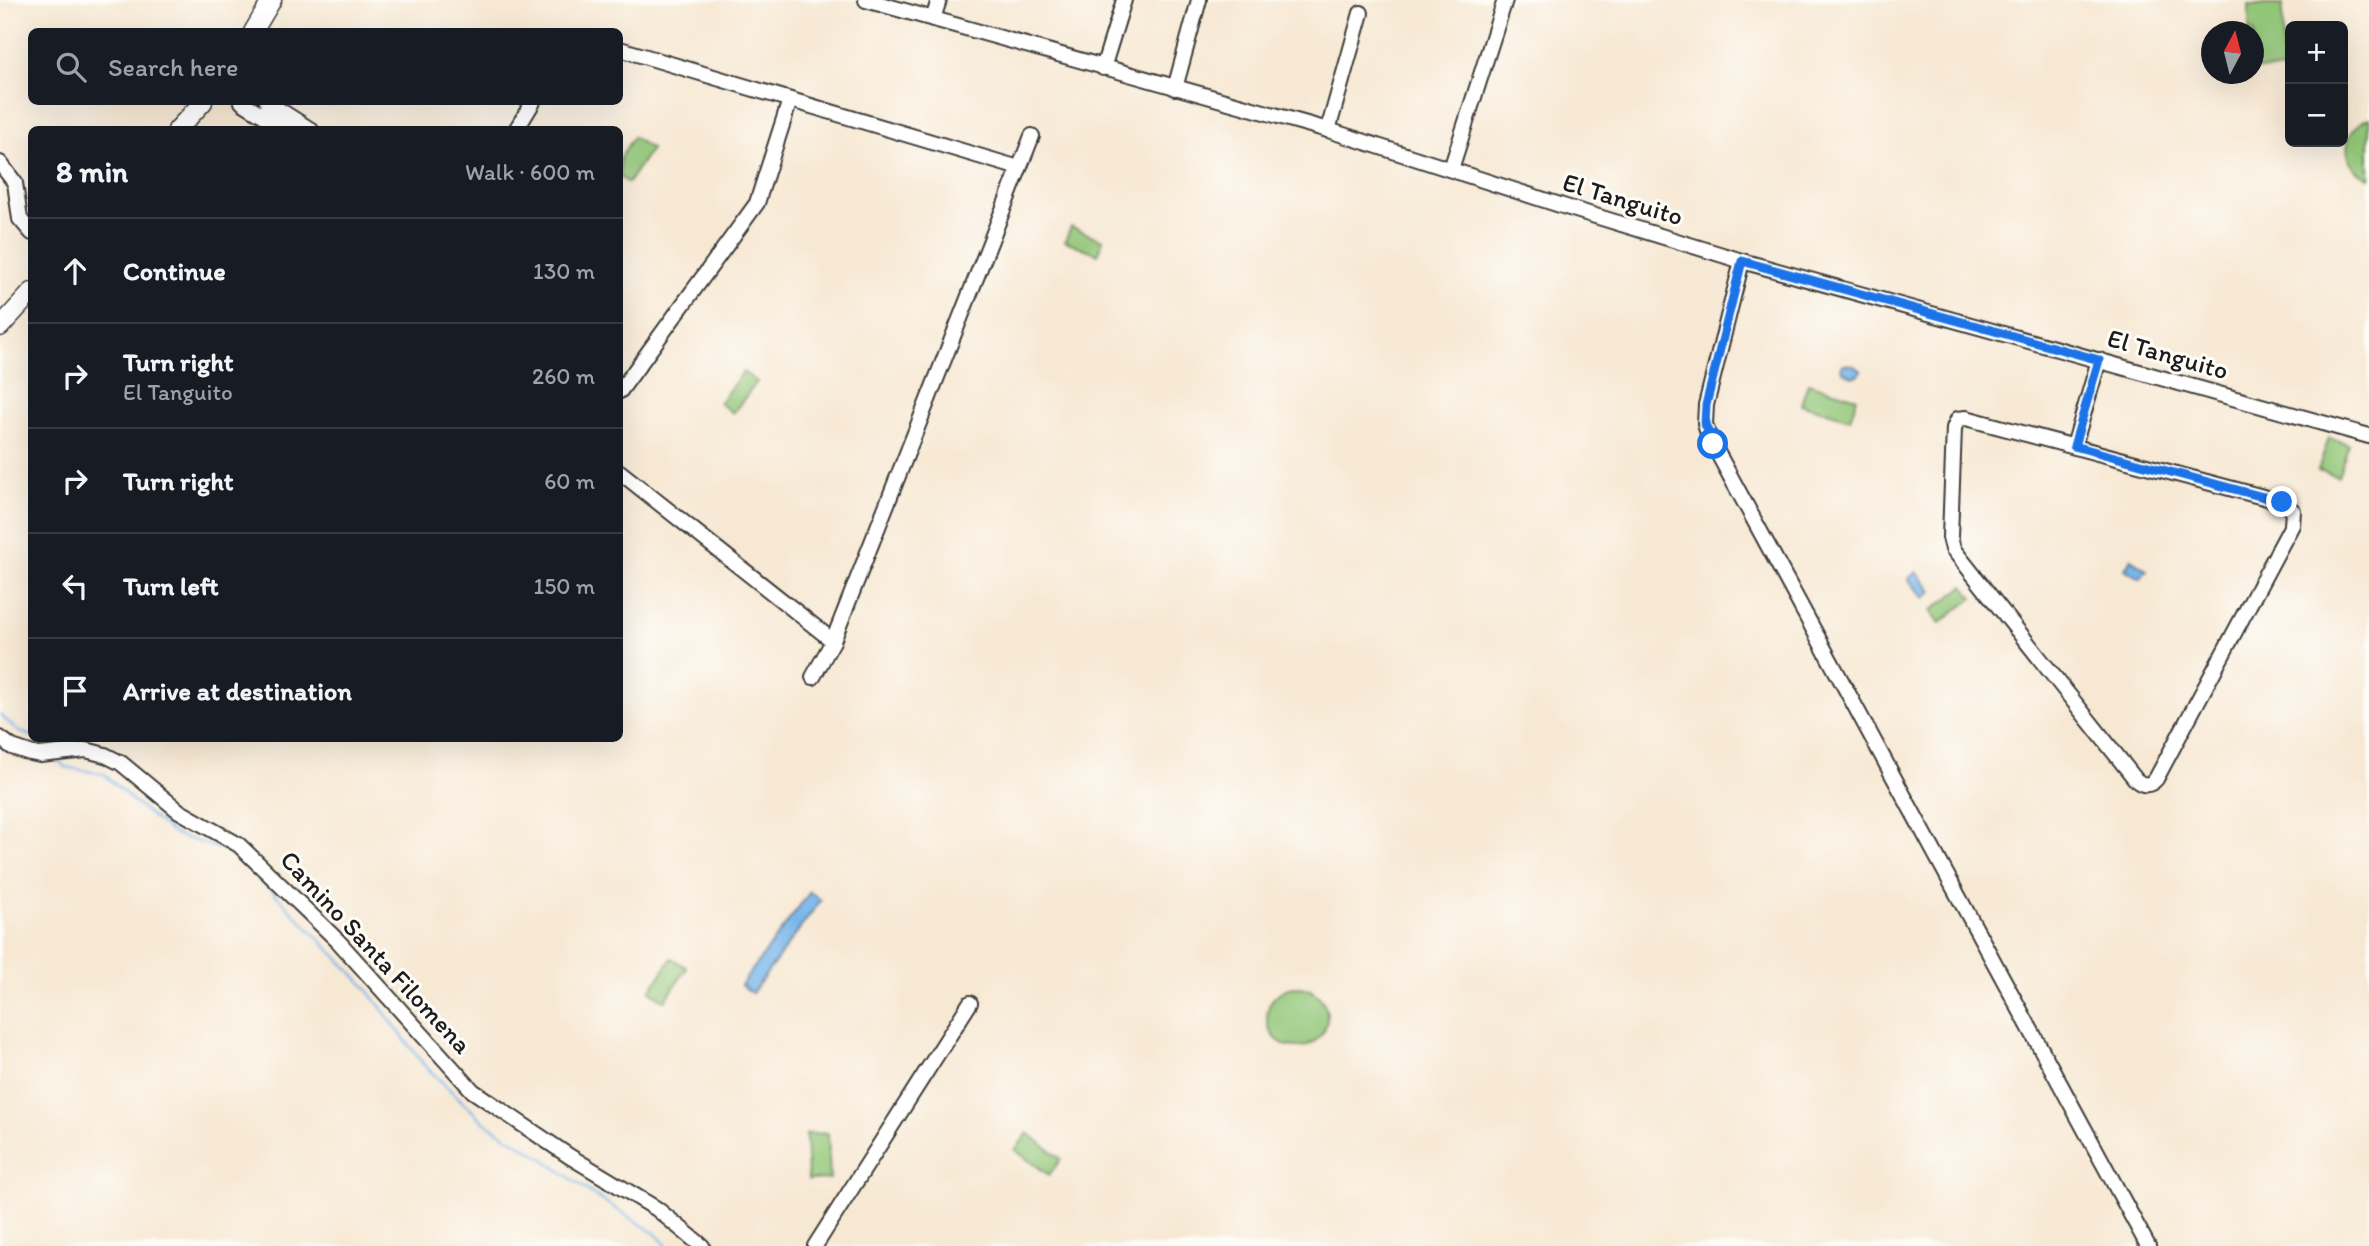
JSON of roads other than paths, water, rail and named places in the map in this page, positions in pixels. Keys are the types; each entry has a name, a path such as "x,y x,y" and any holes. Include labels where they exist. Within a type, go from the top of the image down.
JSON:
{"main road":[{"path":"255,28 272,0"},
{"path":"181,126 200,105"},
{"path":"0,327 28,296"}],"street":[{"name":"El Tanguito","path":"866,0 1328,130 1742,261 2369,436"},
{"path":"933,19 939,0"},
{"path":"1103,68 1124,0"},
{"path":"1175,88 1199,0"},
{"path":"1451,169 1505,0"},
{"path":"1328,130 1361,13"},
{"path":"623,50 1019,168"},
{"path":"623,387 757,203 790,100"},
{"path":"247,105 281,126"},
{"path":"272,105 305,126"},
{"path":"518,126 531,105"},
{"path":"813,677 832,641 1032,136"},
{"path":"0,163 15,183 20,219 28,228"},
{"path":"1742,261 1706,405 1705,424 1709,437 2148,1246"},
{"path":"2074,446 2099,360"},
{"path":"1966,418 2074,446 2282,502 2291,508 2294,515 2292,525 2162,767 2153,782 2146,785 2136,780 1950,541 1954,428 1958,419 1966,418"},
{"path":"623,474 832,641"},
{"name":"Camino Santa Filomena","path":"0,738 20,751 40,755 86,750 113,759 171,806 239,845 338,941 473,1091 557,1148 657,1209 702,1246"},
{"path":"815,1246 970,1003"}],"water":[{"path":"1843,364 1853,365 1861,370 1860,374 1852,377 1842,371"},
{"path":"2131,559 2147,570 2140,579 2125,569"},
{"path":"1916,572 1932,591 1924,598 1908,579"},
{"path":"810,892 821,900 752,993 741,985"}],"waterway":[{"path":"0,715 20,732 28,735"},
{"path":"43,742 49,750"},
{"path":"58,760 65,767 104,774 174,834 236,854 364,985 424,1065 485,1123 656,1234 667,1246"}]}
